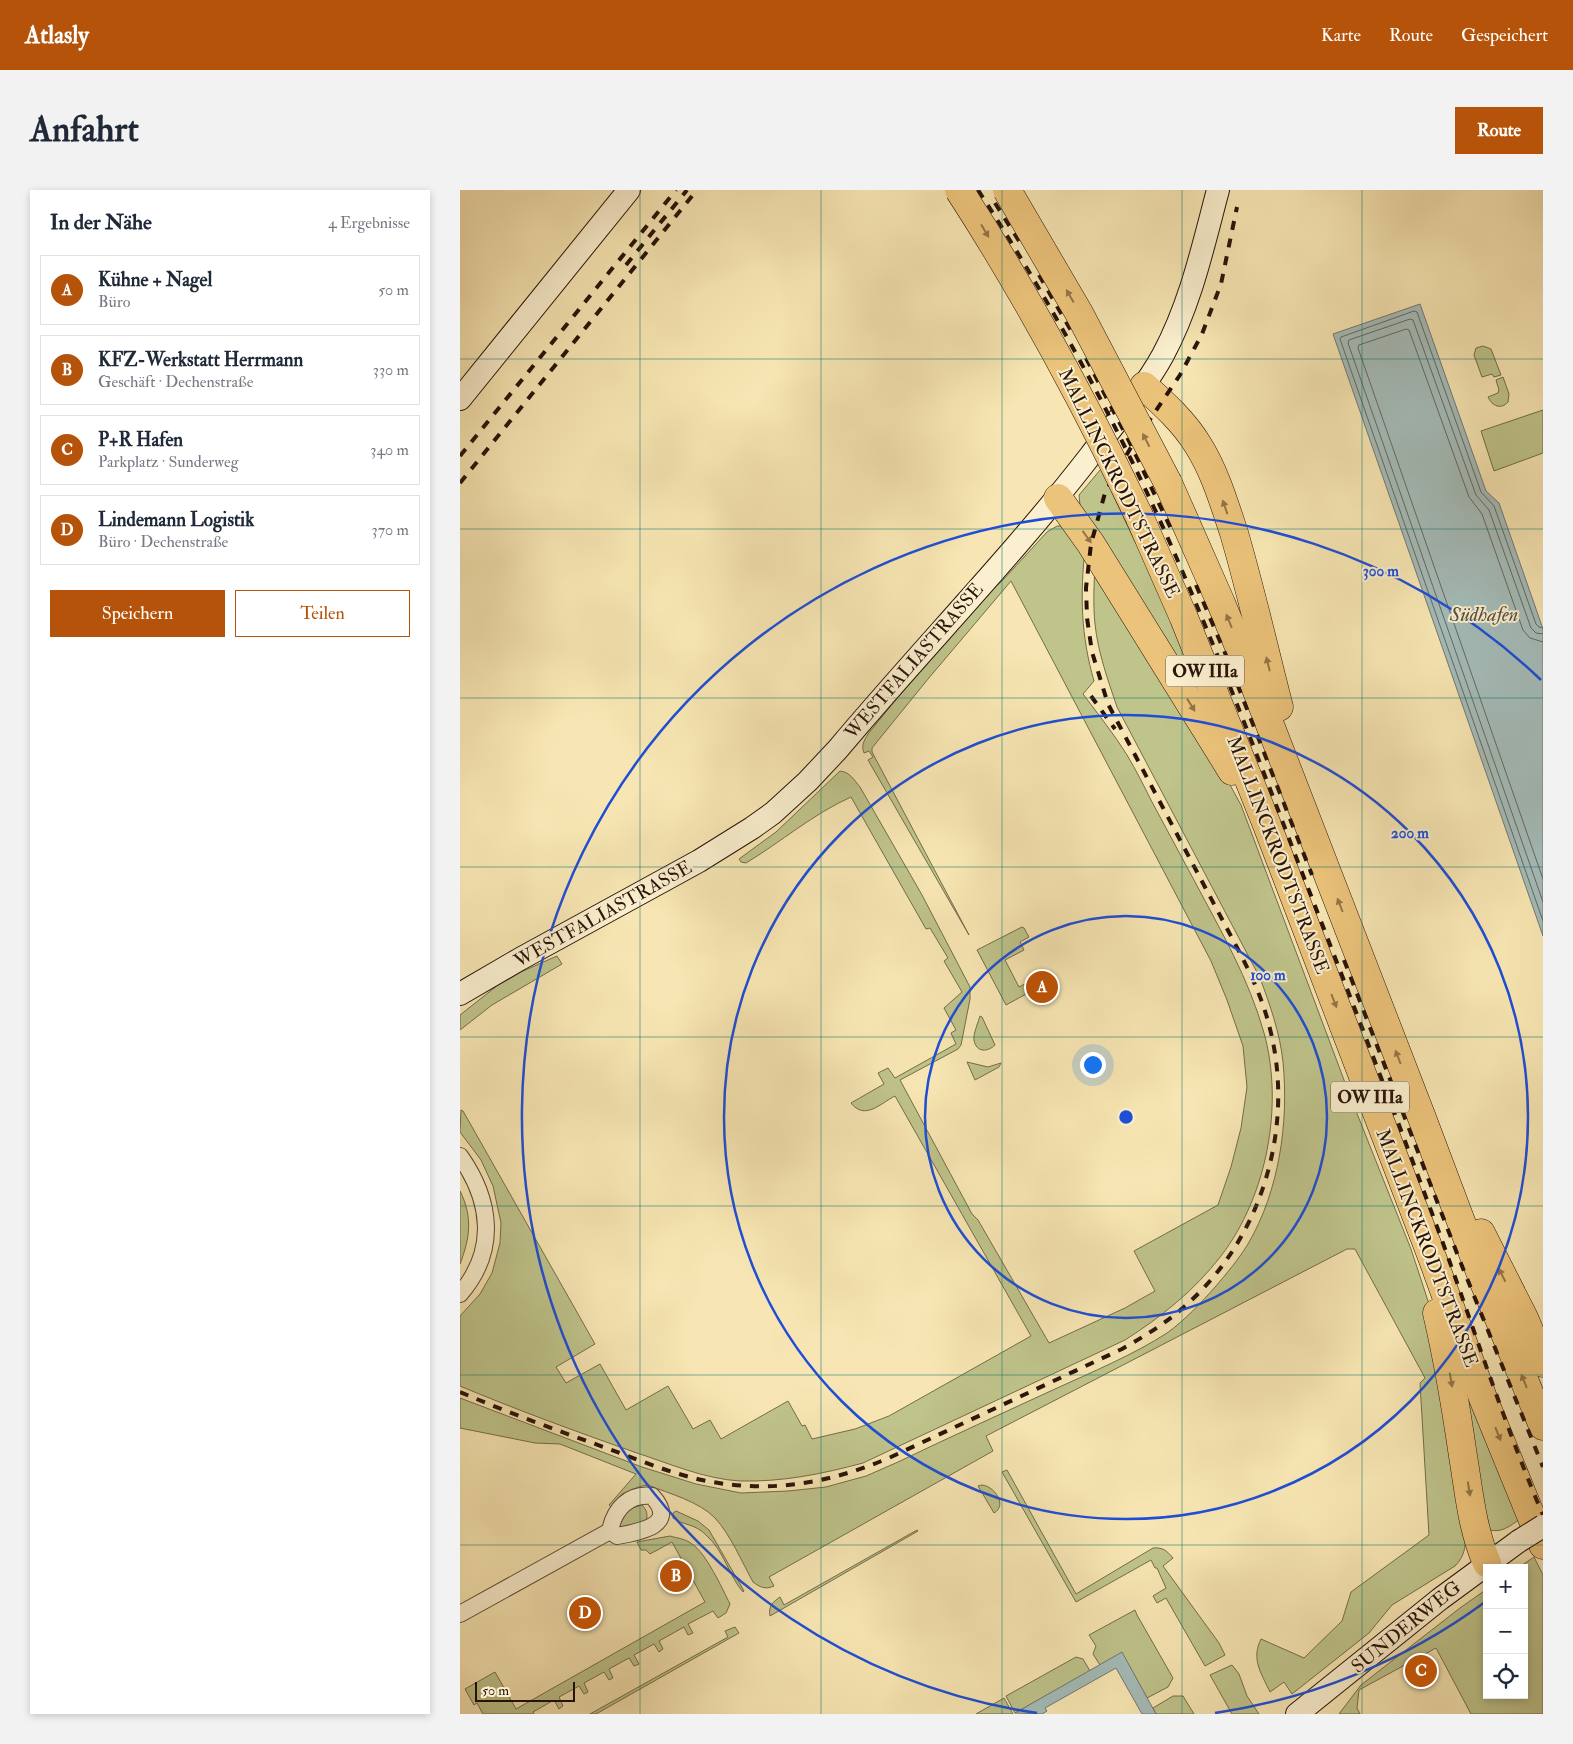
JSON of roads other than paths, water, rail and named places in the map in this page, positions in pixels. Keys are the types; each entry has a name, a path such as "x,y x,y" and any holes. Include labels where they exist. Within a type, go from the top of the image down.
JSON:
{"highway":[{"name":"MALLINCKRODTSTRASSE","path":"959,190 1012,275 1110,455 1184,618 1267,825 1432,1257 1484,1398 1531,1543"},
{"name":"MALLINCKRODTSTRASSE","path":"1007,190 1079,313 1168,483 1228,620 1483,1280 1543,1426"},
{"path":"1144,386 1162,402 1198,445 1213,474 1227,511 1252,596 1304,813"},
{"path":"1058,498 1091,544 1267,825"},
{"path":"1422,1118 1460,1189 1524,1318 1543,1363"},
{"path":"1432,1257 1436,1309 1458,1424 1474,1523 1478,1542 1487,1563"}],"street":[{"path":"460,399 629,190"},
{"name":"WESTFALIASTRASSE","path":"460,994 520,958 699,861 773,813 808,781 1058,498 1144,386 1179,322 1196,272 1218,190"},
{"path":"460,1156 478,1186 485,1208 486,1233 485,1245 477,1268 460,1294"},
{"name":"SUNDERWEG","path":"1297,1714 1487,1563 1531,1543 1543,1526"},
{"path":"460,1614 610,1530"}],"water":[{"name":"Südhafen","path":"1420,304 1486,491 1499,503 1543,629 1543,936 1333,334"},
{"path":"1122,1652 1156,1714 1142,1714 1116,1668 1045,1708 1047,1711 1042,1714 1015,1713"}],"railway":[{"path":"460,456 676,190"},
{"path":"626,265 687,190"},
{"path":"460,483 697,190"},
{"path":"978,190 1036,284 1091,380 1141,479 1186,580 1245,725 1368,1043 1447,1253 1513,1441 1543,1515"},
{"path":"995,203 1019,241"},
{"path":"460,1392 553,1429 655,1466 702,1480 751,1486 775,1486 821,1480 891,1457 1122,1349 1155,1329 1185,1306 1212,1279 1234,1248 1252,1215 1266,1179 1274,1142 1278,1104 1277,1066 1270,1029 1265,1010 1250,973 1108,704 1092,652 1087,618 1086,588 1091,544 1105,493 1130,449 1180,375 1202,334 1221,284 1237,207"},
{"path":"1039,275 1073,334"},
{"path":"1086,358 1131,445 1174,535"},
{"path":"1196,585 1225,653 1312,875"},
{"path":"1091,696 1115,729"},
{"path":"1344,960 1460,1261 1543,1467"}],"place":[{"name":"Kühne + Nagel","path":"1042,987"},
{"name":"KFZ-Werkstatt Herrmann","path":"676,1576"},
{"name":"Lindemann Logistik","path":"585,1613"},
{"name":"P+R Hafen","path":"1421,1671"}]}
